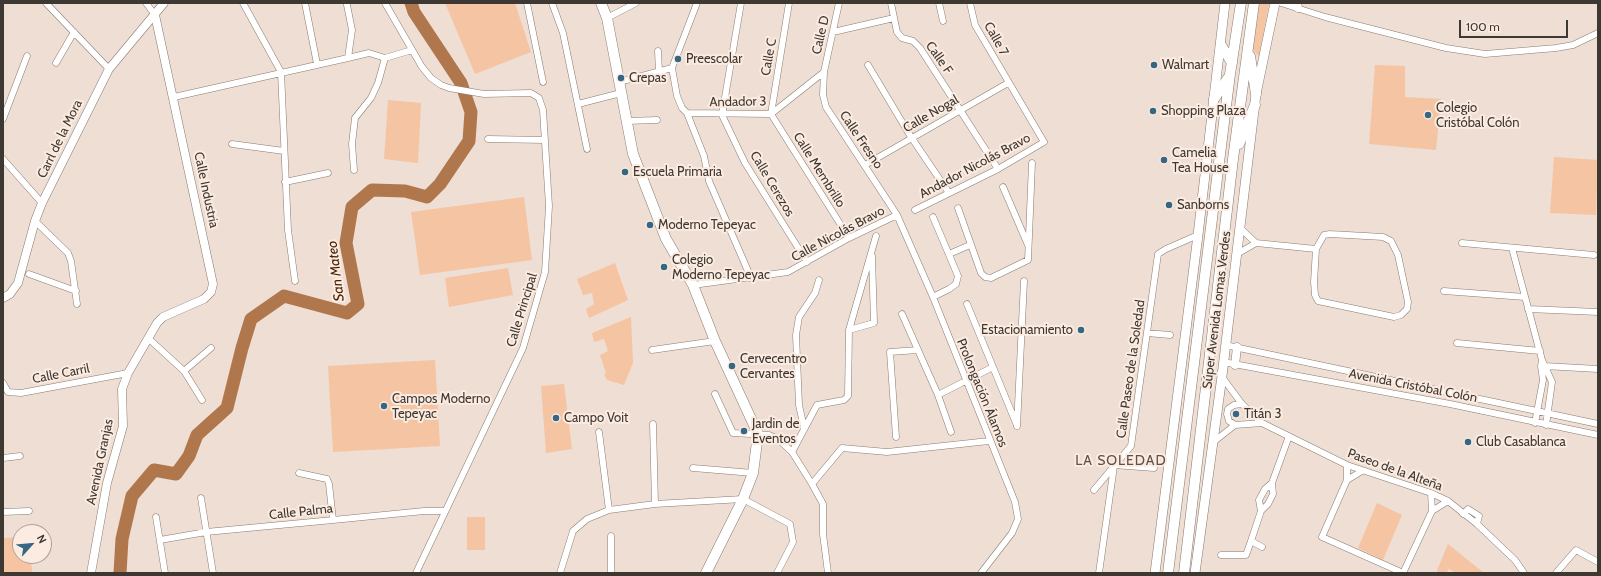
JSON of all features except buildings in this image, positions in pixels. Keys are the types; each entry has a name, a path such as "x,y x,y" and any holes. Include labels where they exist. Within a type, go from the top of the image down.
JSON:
{"main road":[{"path":"601,3 607,18 633,154 666,239 693,285 715,341 758,434 753,473 743,499 706,573"},
{"path":"1155,573 1198,236 1225,3"},
{"name":"Súper Avenida Lomas Verdes","path":"1168,573 1230,74 1241,3"},
{"name":"Súper Avenida Lomas Verdes","path":"1184,573 1254,3"},
{"name":"Súper Avenida Lomas Verdes","path":"1195,573 1222,376 1256,94 1275,3"},
{"path":"1248,43 1256,94"},
{"path":"1221,46 1232,63"},
{"path":"1214,99 1230,74"},
{"path":"1234,159 1255,105"}],"street":[{"path":"46,3 109,69"},
{"path":"146,3 155,15"},
{"name":"Carrl de la Mora","path":"3,298 10,294 18,283 35,221 42,203 109,69 164,3"},
{"path":"242,3 281,72 288,230 296,281"},
{"path":"305,3 317,64"},
{"path":"174,97 317,64 369,54 385,58 412,50 385,3"},
{"path":"528,3 543,82"},
{"path":"552,3 563,33 587,149"},
{"path":"607,18 636,3"},
{"path":"697,3 672,68 678,102 687,113 704,156 709,181 751,278"},
{"path":"722,115 741,3"},
{"name":"Calle C","path":"771,114 789,3"},
{"name":"Calle D","path":"824,72 839,3"},
{"name":"Calle F","path":"891,3 897,32 902,38 913,41 920,48 961,109 998,169"},
{"path":"939,3 943,21"},
{"name":"Calle 7","path":"970,3 975,25 1044,142"},
{"path":"1281,3 1298,5 1325,17 1438,46 1484,54 1556,48 1573,45 1598,33"},
{"path":"347,5 352,30 348,58"},
{"name":"Calle Industria","path":"148,338 157,323 163,317 204,298 211,292 213,284 174,97 155,15"},
{"path":"833,32 894,18"},
{"path":"56,63 74,32"},
{"name":"Calle Principal","path":"412,50 431,78 449,88 484,94 531,93 539,98 543,110 549,206 544,275 523,348 416,573"},
{"path":"658,51 659,72"},
{"path":"3,119 27,56"},
{"path":"354,170 352,144 355,118 376,88 385,58"},
{"path":"868,66 911,137 949,193"},
{"path":"619,82 672,68"},
{"name":"Andador 3","path":"687,113 722,115 771,114 824,72"},
{"name":"Calle Fresno","path":"824,72 823,95 826,106 833,119 898,215"},
{"name":"Calle Nogal","path":"865,165 911,137 1008,83"},
{"path":"578,104 621,93"},
{"name":"Calle Membrillo","path":"771,114 849,238"},
{"name":"Calle Cerezos","path":"722,115 745,163 807,262"},
{"path":"626,122 657,120"},
{"path":"488,139 545,140"},
{"path":"1044,142 1051,144"},
{"name":"Andador Nicolás Bravo","path":"915,210 998,169 1044,142"},
{"path":"232,144 284,151"},
{"path":"3,159 42,203"},
{"path":"958,208 970,245 981,273 985,277 991,278 1028,260 1032,163"},
{"path":"285,182 328,173"},
{"path":"1003,187 1028,246"},
{"name":"Calle Nicolás Bravo","path":"693,285 788,272 849,238 898,215"},
{"name":"Prolongación Álamos","path":"898,215 933,297 965,382 1015,502 1018,519 1012,533 981,573"},
{"path":"933,217 958,276 956,284 950,289 933,297"},
{"path":"35,221 68,253 77,304"},
{"path":"1240,228 1256,243"},
{"path":"1330,234 1388,239 1398,256 1408,302 1407,309 1401,315 1394,317 1318,301 1315,295 1314,282 1316,249 1324,235 1330,234"},
{"path":"792,452 817,405 844,400 848,396 849,330 876,236"},
{"name":"Calle Paseo de la Soledad","path":"1094,490 1131,446 1158,254 1166,249 1198,236"},
{"path":"1237,254 1256,243 1316,249"},
{"path":"1462,243 1594,255"},
{"path":"949,254 970,245"},
{"path":"1512,248 1543,364 1543,380 1535,423"},
{"path":"849,330 874,323 872,249"},
{"path":"29,274 76,292"},
{"path":"804,428 799,405 796,335 799,317 815,293 819,280"},
{"path":"967,304 1017,426 1024,281"},
{"path":"1444,291 1525,296"},
{"path":"1528,309 1598,312"},
{"path":"902,314 938,395 951,432"},
{"path":"1147,332 1170,335"},
{"path":"148,338 184,371 202,400"},
{"name":"Avenida Granjas","path":"91,573 107,483 123,426 122,389 128,373 148,338"},
{"path":"652,350 715,341"},
{"path":"1457,343 1540,351"},
{"name":"Avenida Cristóbal Colón","path":"1225,345 1598,424"},
{"path":"1234,365 1237,347"},
{"path":"184,371 211,348"},
{"path":"896,436 890,352 918,350"},
{"name":"Avenida Cristóbal Colón","path":"1223,362 1450,404 1598,435"},
{"path":"1543,364 1598,369"},
{"path":"1543,364 1552,382 1546,425"},
{"path":"938,395 993,367"},
{"name":"Calle Carril","path":"3,383 8,392 21,393 128,373"},
{"name":"Paseo de la Alteña","path":"1222,376 1242,404 1262,423 1347,465 1431,492 1448,501 1477,524 1515,560 1524,573"},
{"path":"715,394 733,433 769,435 778,439 792,452 823,504 828,573"},
{"path":"1212,443 1235,425 1229,421 1227,414 1228,409 1234,405 1242,404"},
{"name":"Paseo de la Alteña","path":"1235,425 1262,423"},
{"path":"653,424 655,504"},
{"path":"600,432 609,510"},
{"path":"1261,511 1268,504 1273,494 1272,483 1290,436"},
{"path":"812,484 842,448 887,452 989,441"},
{"path":"3,458 20,456"},
{"path":"1099,573 1114,465 1154,468"},
{"path":"1347,465 1347,480 1322,537 1403,573 1432,512 1431,492"},
{"path":"692,468 753,473"},
{"path":"1347,480 1362,471"},
{"path":"299,473 327,479 329,484 333,520"},
{"path":"1221,555 1246,555 1261,511 1259,500 1265,489 1272,483"},
{"path":"201,498 213,573"},
{"path":"560,573 573,531 587,518 609,510 655,504 743,499 790,524 793,542 777,573"},
{"path":"1432,512 1448,501"},
{"path":"3,512 29,511"},
{"name":"Calle Palma","path":"160,540 206,532 424,511 445,512"},
{"path":"156,517 165,573"},
{"path":"611,536 611,573"},
{"path":"1252,541 1262,547"},
{"path":"1556,573 1576,550 1598,562"}],"shaded area":[{"path":"445,3 515,3 531,52 475,74"},
{"path":"1259,3 1269,3 1259,57 1253,49"},
{"path":"1375,65 1405,66 1405,97 1441,99 1436,150 1369,144"},
{"path":"388,100 421,103 418,163 384,159"},
{"path":"1554,157 1598,160 1596,215 1550,213"},
{"path":"524,197 532,260 420,275 411,212"},
{"path":"615,263 628,300 589,318 586,309 594,304 592,293 583,295 577,279"},
{"path":"508,268 513,295 449,307 445,278"},
{"path":"631,317 633,363 624,385 607,380 604,374 606,373 600,355 608,351 604,339 594,342 592,333"},
{"name":"Campos Moderno Tepeyac","path":"435,360 440,446 333,452 328,366"},
{"name":"Campo Voit","path":"564,384 572,449 546,453 541,386"},
{"path":"1377,503 1402,515 1383,560 1358,548"},
{"path":"467,517 485,517 485,550 467,550"},
{"path":"12,537 12,564 31,564 32,573 3,573 3,538"},
{"path":"1448,544 1484,573 1457,573 1448,569 1447,573 1436,573"}],"waterway":[{"name":"San Mateo","path":"120,573 122,539 132,496 154,470 176,474 189,456 197,435 227,408 251,319 284,296 347,313 358,304 346,243 352,207 372,190 405,191 427,197 440,184 469,141 471,112 461,83 414,12 411,3"}],"place":[{"name":"Preescolar","path":"678,59"},
{"name":"Walmart","path":"1154,65"},
{"name":"Crepas","path":"621,78"},
{"name":"Shopping Plaza","path":"1153,111"},
{"name":"Colegio Cristóbal Colón","path":"1428,115"},
{"name":"Camelia Tea House","path":"1164,160"},
{"name":"Escuela Primaria","path":"625,172"},
{"name":"Sanborns","path":"1169,205"},
{"name":"Moderno Tepeyac","path":"650,225"},
{"name":"Colegio Moderno Tepeyac","path":"664,267"},
{"name":"Estacionamiento","path":"1081,330"},
{"name":"Cervecentro Cervantes","path":"732,366"},
{"name":"Campos Moderno Tepeyac","path":"384,406"},
{"name":"Titán 3","path":"1236,414"},
{"name":"Campo Voit","path":"556,418"},
{"name":"Jardin de Eventos","path":"744,431"},
{"name":"Club Casablanca","path":"1468,442"}],"district":[{"name":"LA SOLEDAD","path":"1121,461"}]}
